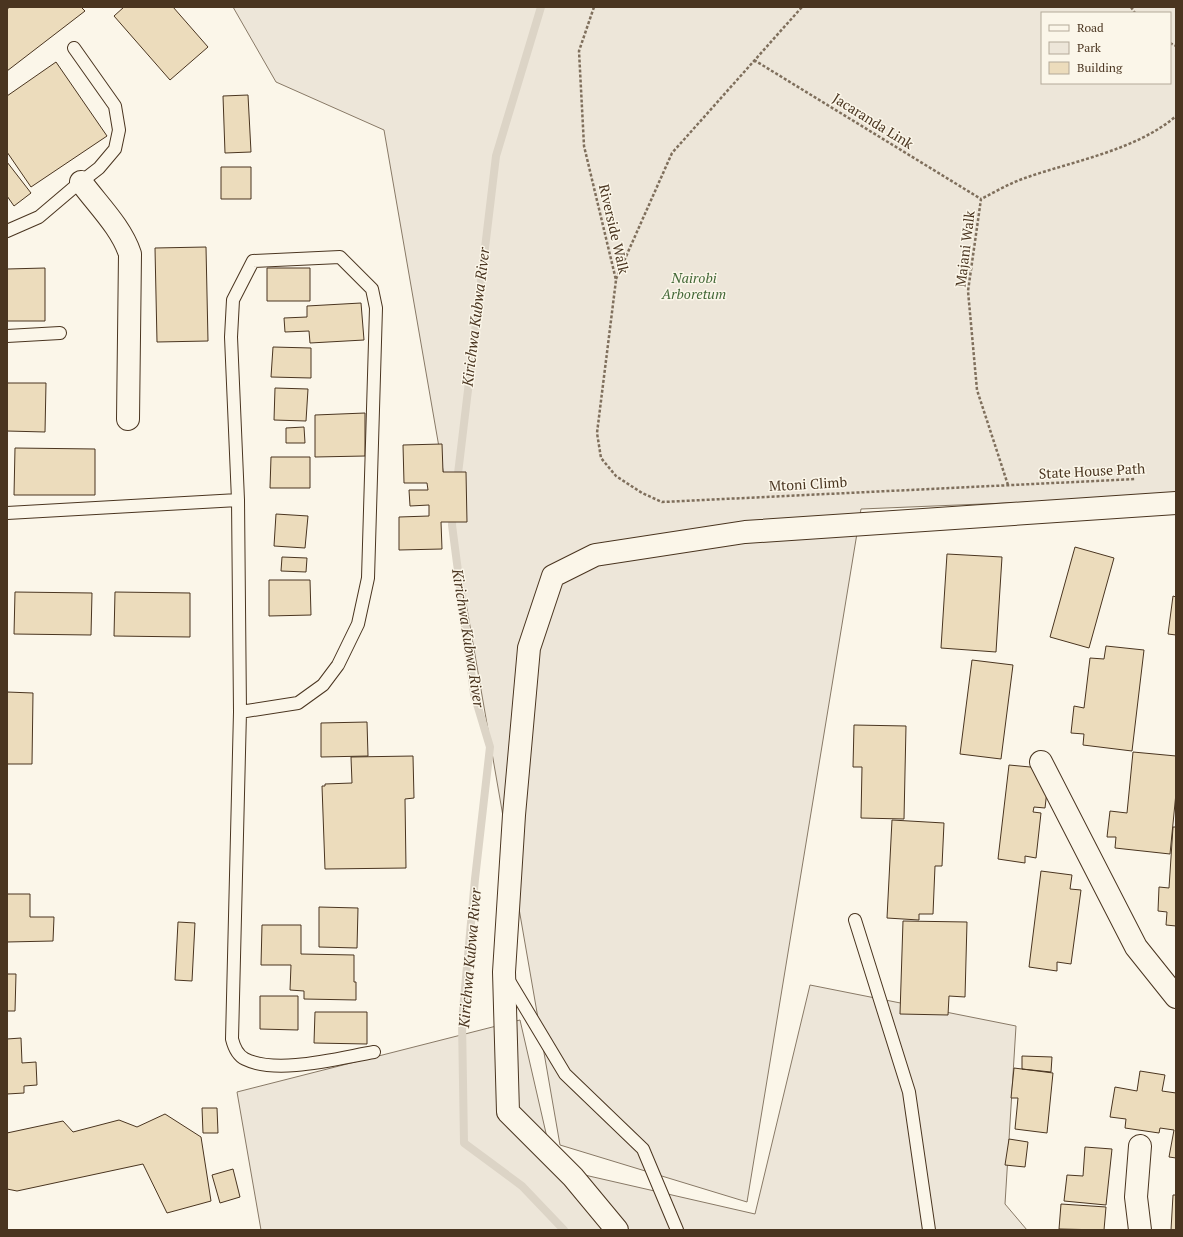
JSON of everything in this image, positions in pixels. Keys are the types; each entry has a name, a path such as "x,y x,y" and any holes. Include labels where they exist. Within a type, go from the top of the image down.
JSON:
{"street":[{"path":"81,182 126,242 130,254 131,274 128,419"},
{"path":"618,1230 573,1177 508,1112 504,972 514,815 529,648 553,576 595,555 745,532 1176,503"},
{"path":"1041,762 1136,947 1176,998"},
{"path":"1140,1146 1136,1197 1140,1230"}],"lane":[{"path":"7,231 39,218 81,182 100,168 115,149 119,130 115,106 74,48"},
{"path":"240,712 298,703 324,686 338,665 358,624 368,578 376,308 372,289 340,257 253,262 233,300 231,337 238,500 240,712 232,1039 236,1050 244,1059 270,1066 291,1066 374,1052"},
{"path":"7,336 60,333"},
{"path":"7,513 238,500"},
{"path":"855,920 909,1092 929,1230"},
{"path":"504,972 565,1074 643,1148 677,1230"}],"path":[{"name":"Riverside Walk","path":"594,7 579,51 584,146 616,280 597,433 601,458 616,476"},
{"path":"616,280 672,153 802,7"},
{"name":"Jacaranda Link","path":"754,60 981,199"},
{"name":"Majani Walk","path":"1008,485 977,390 968,291 981,199 1024,178 1087,159 1161,129 1176,116"},
{"name":"Mtoni Climb","path":"616,476 642,493 662,502 1008,485"},
{"name":"State House Path","path":"1008,485 1144,478"}],"green space":[{"name":"Nairobi Arboretum","path":"233,7 1176,7 1176,496 861,509 747,1202 560,1145 384,130 276,82"},
{"path":"810,985 1016,1026 1005,1204 1027,1230 261,1230 237,1092 520,1020 554,1168 755,1214"}],"building":[{"path":"10,7 81,7 85,11 7,71 7,9"},
{"path":"124,7 173,7 208,47 170,80 114,16"},
{"path":"56,62 107,136 31,187 7,152 7,96"},
{"path":"248,95 251,152 225,153 223,96"},
{"path":"7,162 31,193 14,206 7,196"},
{"path":"221,167 251,167 251,199 221,199"},
{"path":"206,247 208,341 157,342 155,248"},
{"path":"45,268 45,321 7,321 7,269"},
{"path":"267,268 310,268 310,301 267,301"},
{"path":"361,303 364,340 310,343 309,331 285,332 284,318 307,317 307,306"},
{"path":"273,347 311,348 311,378 271,377"},
{"path":"7,383 46,383 45,432 7,431"},
{"path":"275,388 308,389 306,421 274,420"},
{"path":"365,413 365,456 315,457 315,415"},
{"path":"304,427 305,443 286,443 286,428"},
{"path":"442,444 443,472 466,472 467,522 441,522 442,549 399,550 399,517 429,516 429,505 410,506 409,490 428,490 427,483 404,483 403,445"},
{"path":"15,448 95,449 95,495 14,495"},
{"path":"271,457 310,457 310,488 270,488"},
{"path":"276,514 308,516 305,548 274,546"},
{"path":"1075,547 1114,558 1089,648 1050,637"},
{"path":"947,554 1002,557 996,652 941,648"},
{"path":"282,557 307,558 306,572 281,571"},
{"path":"269,580 310,580 311,615 269,616"},
{"path":"15,592 92,593 91,635 14,634"},
{"path":"115,592 190,593 190,637 114,636"},
{"path":"1173,596 1176,597 1176,635 1168,634"},
{"path":"1106,646 1144,650 1132,751 1083,745 1084,734 1071,733 1074,706 1084,708 1090,658 1104,659"},
{"path":"972,660 1013,665 1001,759 960,754"},
{"path":"7,692 33,693 32,764 7,764"},
{"path":"367,722 368,756 321,757 321,723"},
{"path":"854,725 906,726 904,819 861,818 862,767 853,767"},
{"path":"1133,752 1176,756 1176,793 1170,854 1115,848 1116,837 1107,837 1110,811 1127,813"},
{"path":"413,756 414,798 405,799 406,868 325,869 322,786 325,786 325,784 352,783 351,757"},
{"path":"1009,765 1041,768 1048,782 1045,808 1034,807 1033,812 1041,813 1036,858 1025,856 1025,863 998,859"},
{"path":"892,820 944,823 942,866 935,866 933,914 919,914 919,920 887,918"},
{"path":"1173,827 1176,827 1176,926 1166,925 1167,912 1158,911 1159,887 1169,888"},
{"path":"1041,871 1072,875 1070,889 1081,890 1071,964 1057,962 1057,971 1029,967"},
{"path":"7,894 30,894 30,917 54,917 53,941 7,942"},
{"path":"319,907 358,908 357,948 319,947"},
{"path":"903,921 967,922 965,997 949,996 948,1015 900,1014"},
{"path":"178,922 195,923 192,981 175,980"},
{"path":"262,925 301,925 301,954 354,955 356,1000 304,999 304,991 290,990 291,965 261,965"},
{"path":"7,974 16,974 15,1011 7,1011"},
{"path":"260,996 298,996 298,1030 260,1029"},
{"path":"315,1012 367,1012 367,1044 314,1043"},
{"path":"21,1038 22,1063 36,1062 37,1085 24,1086 24,1093 7,1094 7,1039"},
{"path":"1022,1056 1052,1057 1051,1072 1022,1069"},
{"path":"1014,1068 1053,1073 1047,1133 1015,1129 1018,1098 1011,1098"},
{"path":"1140,1071 1165,1075 1162,1091 1176,1093 1176,1158 1169,1157 1174,1130 1160,1128 1159,1133 1125,1128 1126,1119 1110,1117 1115,1087 1137,1091"},
{"path":"202,1108 217,1108 218,1133 203,1133"},
{"path":"165,1114 201,1137 211,1201 167,1213 143,1164 17,1191 7,1189 7,1133 63,1121 73,1132 119,1120 137,1127"},
{"path":"1009,1139 1028,1142 1025,1167 1005,1165"},
{"path":"1085,1147 1112,1149 1106,1205 1064,1201 1067,1175 1083,1176"},
{"path":"233,1169 240,1197 220,1203 212,1175"},
{"path":"1173,1195 1176,1195 1176,1230 1171,1230"},
{"path":"1061,1204 1106,1207 1104,1230 1059,1229"}],"waterway":[{"name":"Kirichwa Kubwa River","path":"457,482 496,156 541,7"},
{"name":"Kirichwa Kubwa River","path":"453,512 452,525 474,694 490,747 475,879 462,1021 464,1143 522,1186 564,1230"}]}
